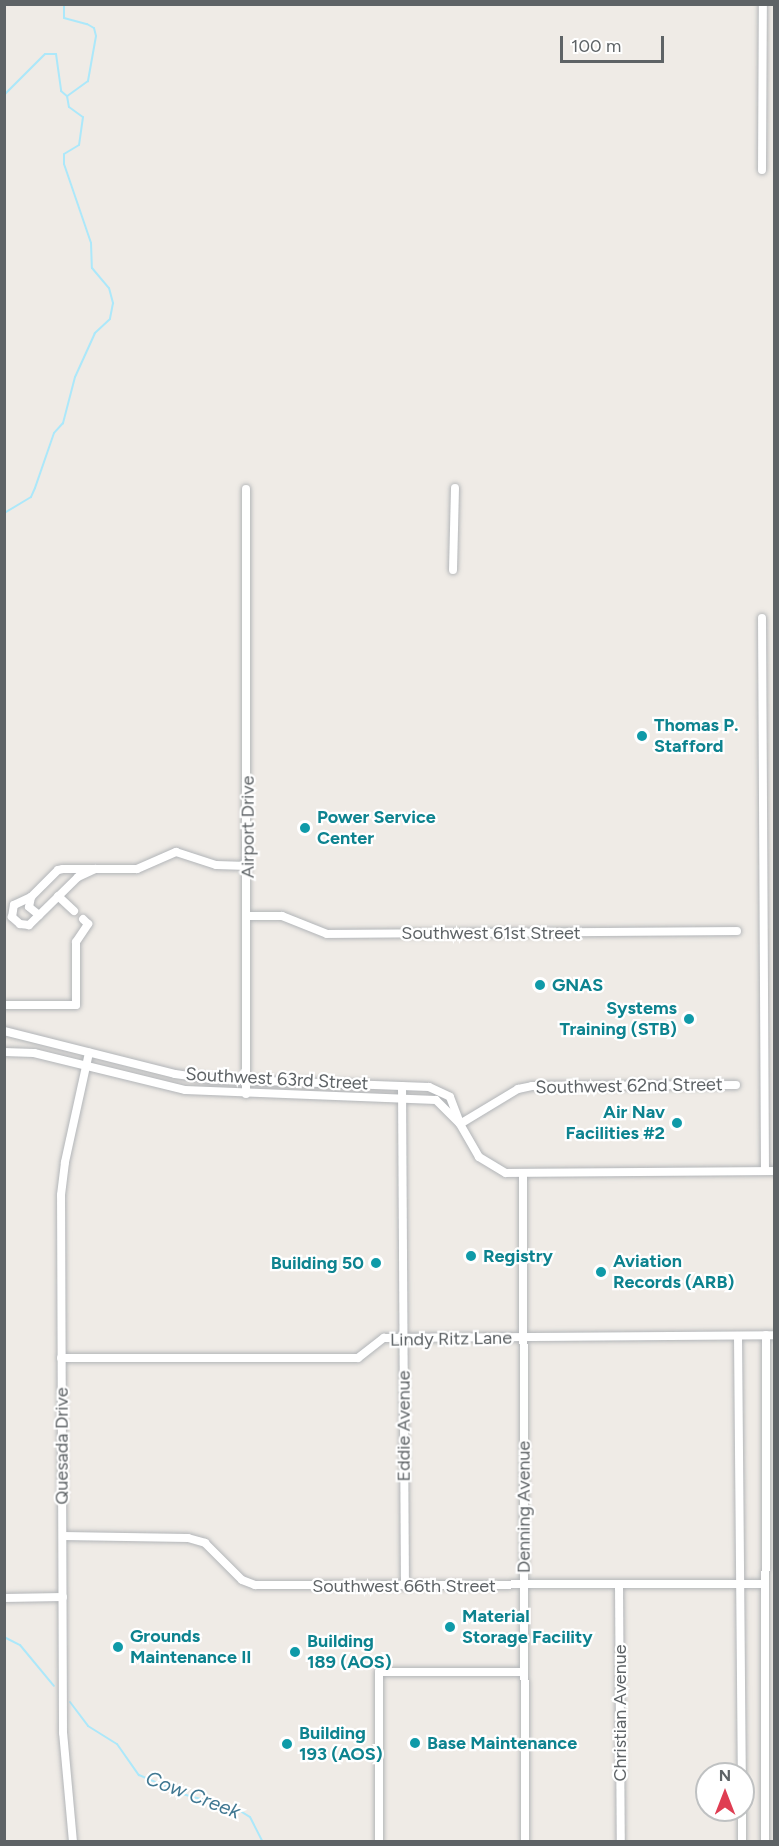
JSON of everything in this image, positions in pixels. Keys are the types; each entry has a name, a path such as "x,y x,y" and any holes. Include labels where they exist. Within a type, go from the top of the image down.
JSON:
{"street":[{"path":"762,170 763,4"},
{"path":"453,570 455,488"},
{"name":"Airport Drive","path":"246,489 248,866 246,1094"},
{"path":"762,618 765,1171"},
{"path":"95,869 78,877 39,915 24,926 12,917 14,905 31,897 58,870 95,869 137,869 176,852 216,865 248,866"},
{"path":"58,896 74,911"},
{"path":"31,897 29,907 39,915"},
{"name":"Southwest 61st Street","path":"248,916 282,916 327,934 737,931"},
{"path":"4,1005 76,1005 77,936 85,921"},
{"path":"764,986 774,986"},
{"name":"Southwest 63rd Street","path":"4,1031 175,1074 440,1090 455,1106 460,1124"},
{"name":"Southwest 63rd Street","path":"4,1052 34,1053 185,1090 436,1100 460,1124 487,1165 506,1173 774,1171"},
{"name":"Quesada Drive","path":"73,1842 63,1733 61,1195 90,1053"},
{"name":"Southwest 62nd Street","path":"460,1124 518,1089 532,1086 736,1085"},
{"name":"Eddie Avenue","path":"402,1086 405,1586"},
{"name":"Denning Avenue","path":"523,1173 525,1842"},
{"path":"765,1842 764,1584 770,1335"},
{"name":"Lindy Ritz Lane","path":"61,1358 358,1358 384,1338 770,1335"},
{"path":"738,1336 742,1762"},
{"name":"Southwest 66th Street","path":"63,1536 188,1538 205,1543 242,1581 255,1585 764,1584"},
{"name":"Christian Avenue","path":"619,1585 621,1842"},
{"path":"4,1598 63,1598"},
{"path":"379,1842 379,1672 524,1672"},
{"path":"742,1822 742,1842"}],"waterway":[{"path":"64,4 64,18 87,24 94,28 96,36 88,81 67,96"},
{"path":"4,95 45,54 56,54 61,91 67,96 69,107 83,117 79,145 64,154 64,164 91,243 92,268 109,288 113,303 110,319 95,333 75,377 63,423 54,433 31,497 4,513"},
{"name":"Cow Creek","path":"4,1637 20,1645 54,1686"},
{"name":"Cow Creek","path":"70,1702 88,1726 117,1744 139,1775 186,1795 237,1809 250,1817 263,1842"}],"place":[{"name":"Thomas P. Stafford","path":"642,736"},
{"name":"Power Service Center","path":"305,828"},
{"name":"GNAS","path":"540,985"},
{"name":"Systems Training (STB)","path":"689,1019"},
{"name":"Air Nav Facilities #2","path":"677,1123"},
{"name":"Registry","path":"471,1256"},
{"name":"Building 50","path":"376,1263"},
{"name":"Aviation Records (ARB)","path":"601,1272"},
{"name":"Material Storage Facility","path":"450,1627"},
{"name":"Grounds Maintenance II","path":"118,1647"},
{"name":"Building 189 (AOS)","path":"295,1652"},
{"name":"Base Maintenance","path":"415,1743"},
{"name":"Building 193 (AOS)","path":"287,1744"}]}
